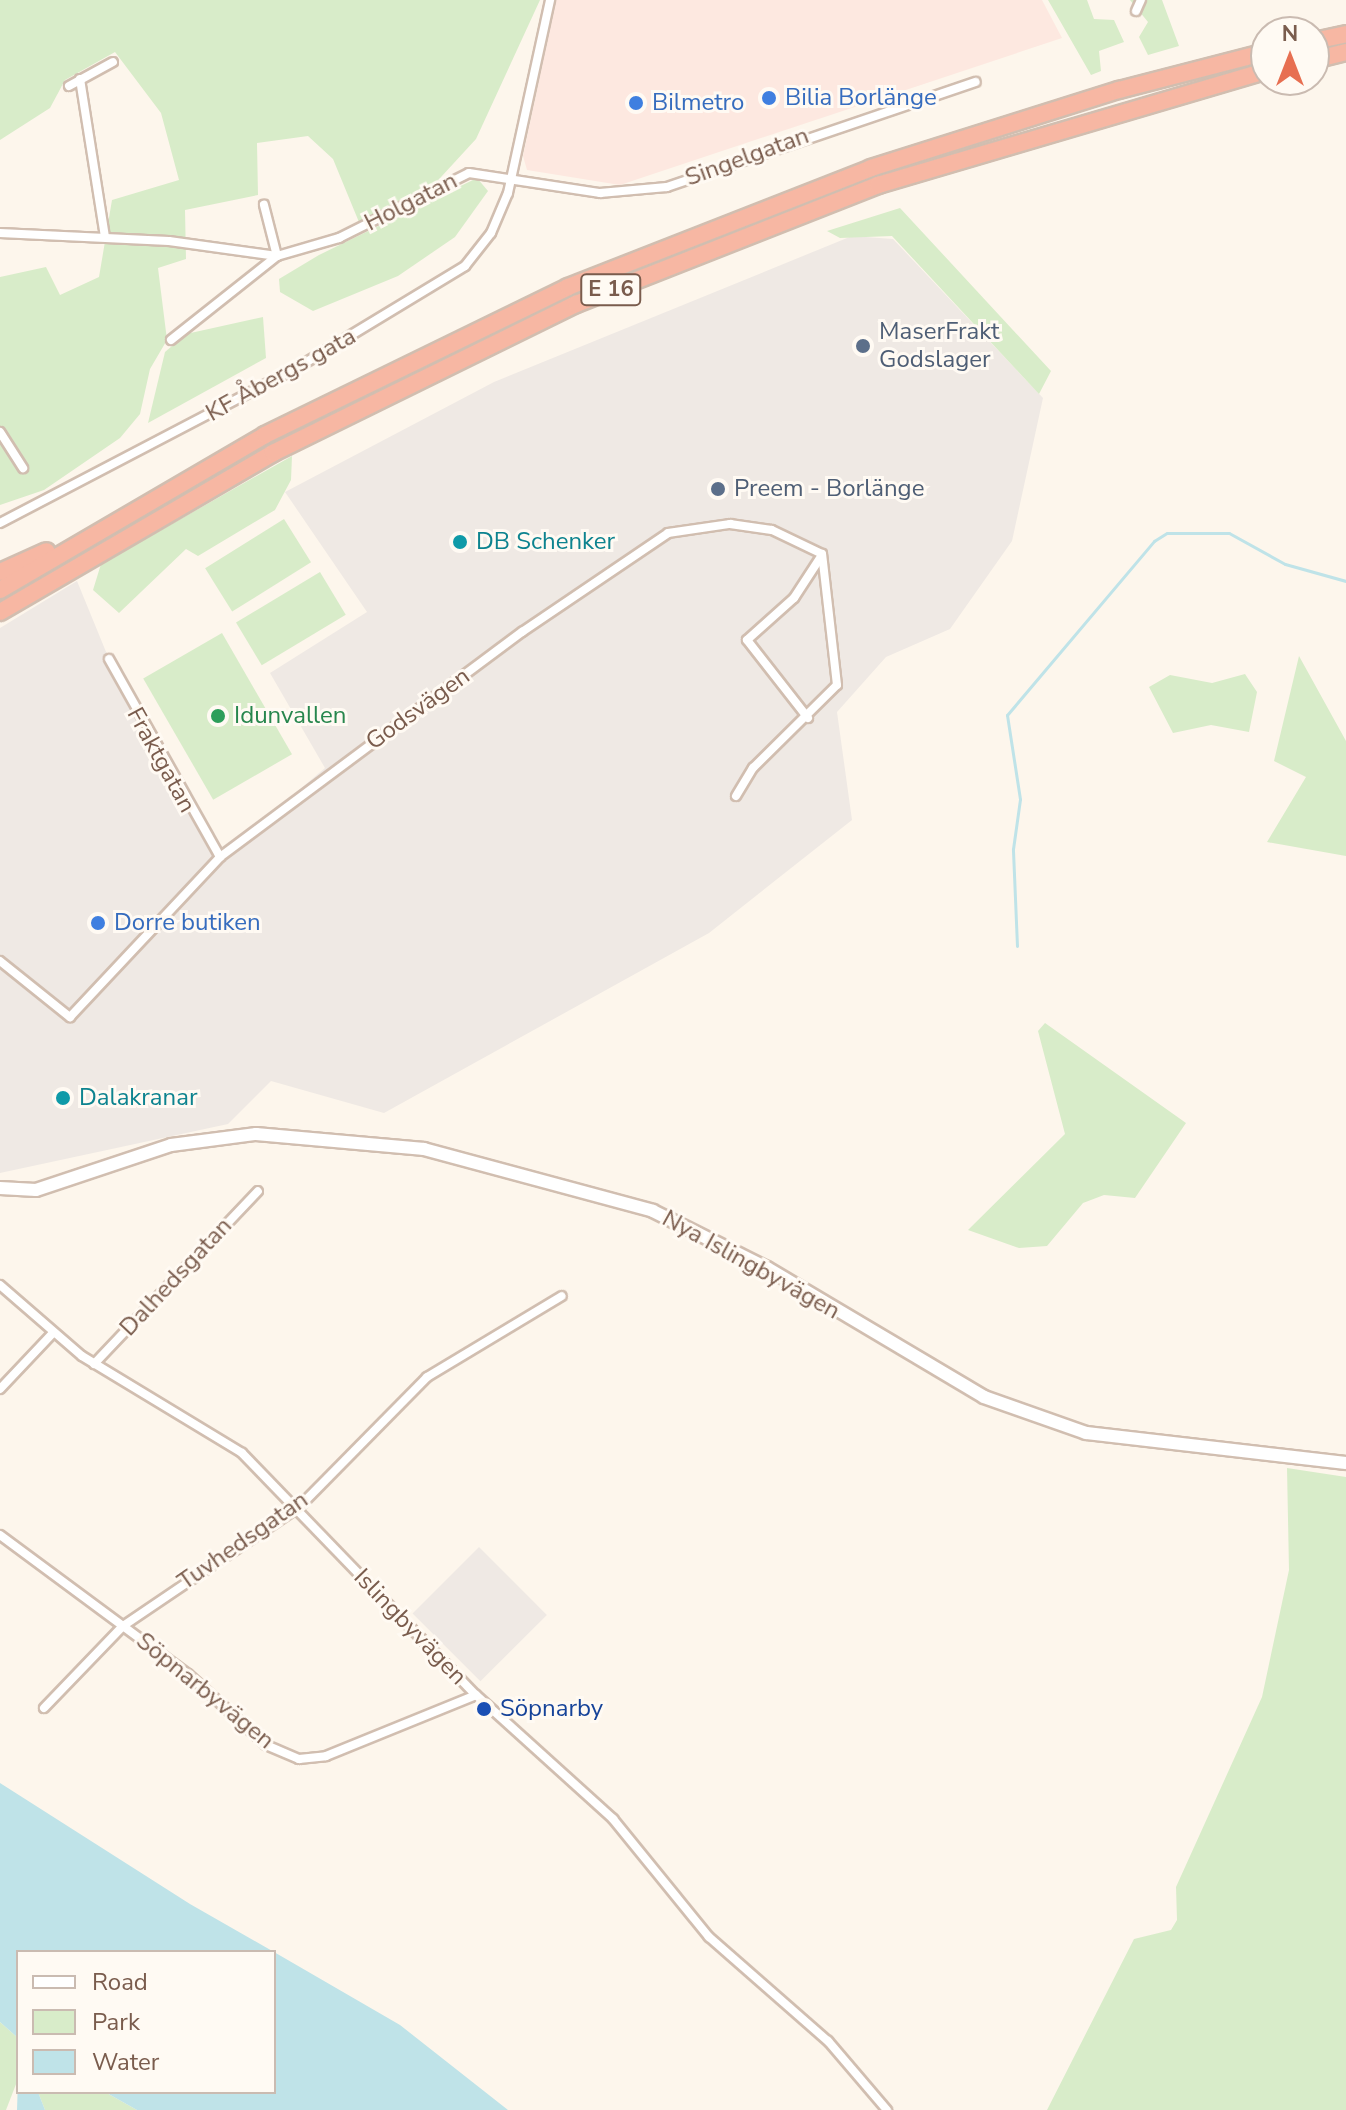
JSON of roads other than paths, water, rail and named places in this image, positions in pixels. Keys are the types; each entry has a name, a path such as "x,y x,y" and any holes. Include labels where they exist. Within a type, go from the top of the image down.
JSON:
{"highway":[{"name":"E 16","path":"0,590 104,527 457,338 709,229 990,128 1250,56"},
{"name":"E 16","path":"0,612 273,453 576,304 878,185 1250,76"},
{"path":"0,572 104,527"}],"street":[{"path":"513,176 550,0"},
{"path":"1136,11 1141,0"},
{"path":"69,86 113,62"},
{"path":"80,79 105,236"},
{"name":"Singelgatan","path":"513,176 600,193 667,187 976,82"},
{"name":"Holgatan","path":"171,340 277,256 339,238 458,176 513,176"},
{"name":"KF Åbergs gata","path":"0,523 422,297 479,251 513,176"},
{"path":"264,205 277,256"},
{"name":"Holgatan","path":"0,233 105,236 277,256"},
{"path":"0,432 23,468"},
{"name":"Godsvägen","path":"0,961 70,1017 220,857 522,632 668,533 730,524 772,530 822,554"},
{"path":"736,796 753,768 832,696 840,675 822,554"},
{"path":"808,718 747,640 794,598 822,554"},
{"name":"Fraktgatan","path":"109,659 220,857"},
{"name":"Nya Islingbyvägen","path":"0,1188 36,1190 171,1145 256,1134 424,1149 653,1211 767,1268 984,1397 1086,1433 1346,1463"},
{"name":"Dalhedsgatan","path":"94,1364 258,1191"},
{"name":"Islingbyvägen","path":"0,1285 52,1334 94,1364 242,1453 299,1507 476,1695 613,1819 709,1937 828,2041 887,2110"},
{"name":"Tuvhedsgatan","path":"44,1708 123,1626 299,1507 427,1377 562,1296"},
{"path":"0,1389 52,1334"},
{"name":"Söpnarbyvägen","path":"0,1535 123,1626 266,1745 299,1759 326,1756 476,1695"}],"water":[{"path":"0,1783 190,1904 270,1950 16,1950 16,2036 0,2022"},
{"path":"276,1953 400,2025 508,2110 137,2110 109,2094 276,2094"},
{"path":"18,2094 39,2094 45,2110 17,2110"}],"waterway":[{"path":"1017,946 1013,849 1020,799 1007,715 1154,541 1167,533 1229,533 1285,564 1346,581"}],"place":[{"name":"Bilia Borlänge","path":"769,98"},
{"name":"Bilmetro","path":"636,103"},
{"name":"MaserFrakt Godslager","path":"863,346"},
{"name":"Preem - Borlänge","path":"718,489"},
{"name":"DB Schenker","path":"460,542"},
{"name":"Idunvallen","path":"218,716"},
{"name":"Dorre butiken","path":"98,923"},
{"name":"Dalakranar","path":"63,1098"},
{"name":"Söpnarby","path":"484,1709"}]}
